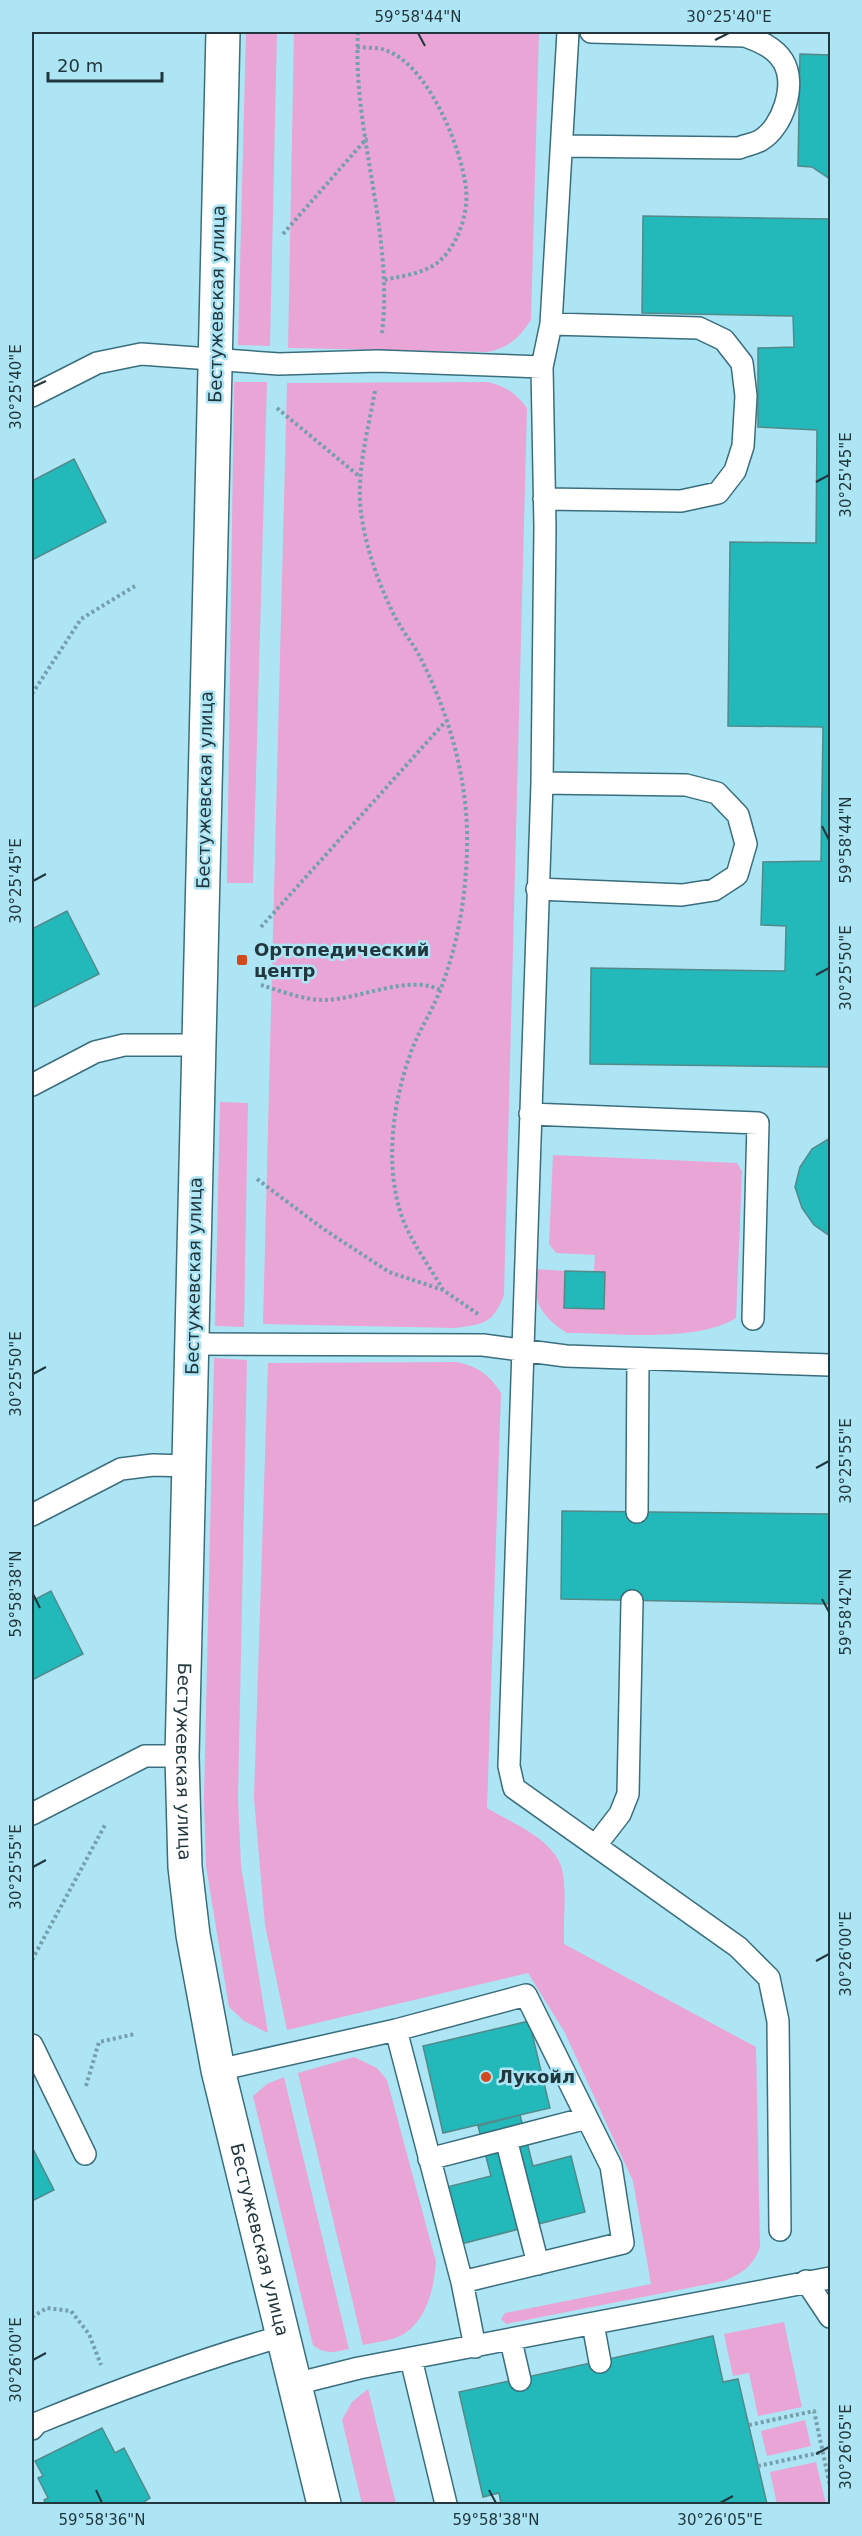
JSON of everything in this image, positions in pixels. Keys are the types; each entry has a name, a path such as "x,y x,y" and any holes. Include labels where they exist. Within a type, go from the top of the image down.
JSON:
{"street":[{"name":"Бестужевская улица","path":"223,32 182,1756 185,1867 193,1935 218,2070 324,2505"}],"lane":[{"path":"568,32 551,324 542,367 544,499 542,783 509,1766 514,1788 738,1947 769,1978 778,2021 780,2230"},
{"path":"563,146 739,148 762,140 782,117 789,92 784,62 766,44 745,36 591,32"},
{"path":"544,499 681,501 718,493 735,471 738,463 742,446 746,396 742,363 724,340 699,328 551,324"},
{"path":"32,396 97,363 141,354 279,364 378,361 542,367"},
{"path":"537,889 682,895 714,890 737,875 746,844 738,815 717,793 686,785 542,783"},
{"path":"32,1085 95,1052 124,1045 200,1045"},
{"path":"530,1114 758,1123 753,1319"},
{"path":"192,1344 483,1345 566,1356 831,1365"},
{"path":"637,1512 638,1359"},
{"path":"32,1515 121,1469 153,1465 189,1466"},
{"path":"596,1845 620,1814 628,1794 632,1600"},
{"path":"32,1814 145,1756 182,1756"},
{"path":"218,2070 396,2030 526,1995 611,2166 623,2243 462,2282"},
{"path":"396,2030 462,2282 475,2347"},
{"path":"32,2045 85,2154"},
{"path":"429,2159 587,2118"},
{"path":"506,2139 538,2264"},
{"path":"295,2384 411,2359 831,2277"},
{"path":"806,2282 831,2317"},
{"path":"593,2324 600,2362"},
{"path":"32,2429 37,2423 111,2393 213,2356 283,2336"},
{"path":"512,2341 520,2379"},
{"path":"411,2359 446,2505"}],"path":[{"path":"358,32 357,73 384,280 385,308 361,477 361,512 373,563 395,617 422,661 447,721 464,783 467,849 461,924 441,990 411,1051 398,1097 392,1143 394,1178 400,1212 443,1290"},
{"path":"357,47 385,50 406,63 422,80 447,125 458,153 466,190 463,222 450,247 437,263 418,273 384,280"},
{"path":"283,234 367,138"},
{"path":"277,408 361,477"},
{"path":"32,694 81,619 135,586"},
{"path":"261,927 447,721"},
{"path":"261,985 302,997 324,1000 406,985 431,985 441,990"},
{"path":"257,1179 322,1228 388,1272 443,1290 480,1316"},
{"path":"32,1960 105,1825"},
{"path":"73,2130 99,2042 135,2034"},
{"path":"32,2317 47,2308 71,2311 89,2334 111,2393"},
{"path":"748,2425 814,2411 831,2486"},
{"path":"758,2466 823,2452"}],"shaded area":[{"path":"246,32 277,32 270,346 238,345"},
{"path":"294,32 539,32 531,320 513,341 488,352 288,348"},
{"path":"234,382 267,382 253,883 227,883"},
{"path":"488,382 510,391 527,408 504,1295 492,1317 481,1323 456,1328 263,1324 287,383"},
{"path":"220,1102 248,1103 244,1327 215,1326"},
{"path":"553,1155 737,1163 742,1171 736,1318 719,1326 699,1331 654,1335 567,1333 550,1320 537,1299 535,1269 565,1271 564,1308 604,1309 605,1272 594,1272 595,1255 556,1253 549,1244"},
{"path":"214,1358 247,1360 238,1798 241,1866 268,2033 244,2021 229,2007 206,1866 204,1798"},
{"path":"457,1362 482,1372 501,1393 487,1808 541,1840 557,1858 562,1869 564,1886 564,1944 756,2047 760,2247 751,2264 742,2272 724,2281 506,2324 501,2319 505,2313 651,2284 633,2181 564,2031 528,1973 287,2030 265,1925 254,1798 268,1363"},
{"path":"354,2057 377,2068 387,2080 436,2262 428,2302 412,2328 394,2338 363,2345 298,2073"},
{"path":"284,2077 349,2349 334,2352 313,2345 253,2096 267,2084"},
{"path":"784,2322 802,2407 758,2416 749,2373 733,2376 724,2334"},
{"path":"368,2389 396,2504 362,2504 342,2420 352,2402"},
{"path":"805,2420 811,2446 767,2456 761,2431"},
{"path":"816,2462 826,2504 777,2504 770,2472"}],"building":[{"path":"800,54 830,55 830,179 812,167 798,166"},
{"path":"643,216 830,219 830,1067 590,1064 591,968 785,971 786,926 761,925 763,862 821,861 823,727 728,726 730,542 816,543 817,430 758,427 758,348 794,347 793,316 642,313"},
{"path":"74,459 106,522 32,560 32,481"},
{"path":"67,911 99,974 32,1008 32,929"},
{"path":"830,1138 830,1236 814,1225 802,1208 795,1187 800,1167 812,1149"},
{"path":"565,1271 605,1272 604,1309 564,1308"},
{"path":"562,1511 830,1514 830,1604 561,1599"},
{"path":"51,1591 83,1654 32,1680 32,1601"},
{"name":"Лукойл","path":"529,2021 550,2108 443,2133 423,2046"},
{"path":"520,2115 533,2166 571,2156 585,2212 461,2244 447,2187 491,2176 478,2126"},
{"path":"32,2147 54,2190 32,2201"},
{"path":"713,2336 723,2382 738,2379 767,2504 501,2504 499,2493 483,2497 459,2392"},
{"path":"102,2428 115,2453 124,2448 150,2498 141,2504 46,2504 44,2500 48,2498 38,2478 43,2476 35,2461"}],"place":[{"name":"Ортопедический центр","path":"242,960"},
{"name":"Лукойл","path":"486,2077"}]}
